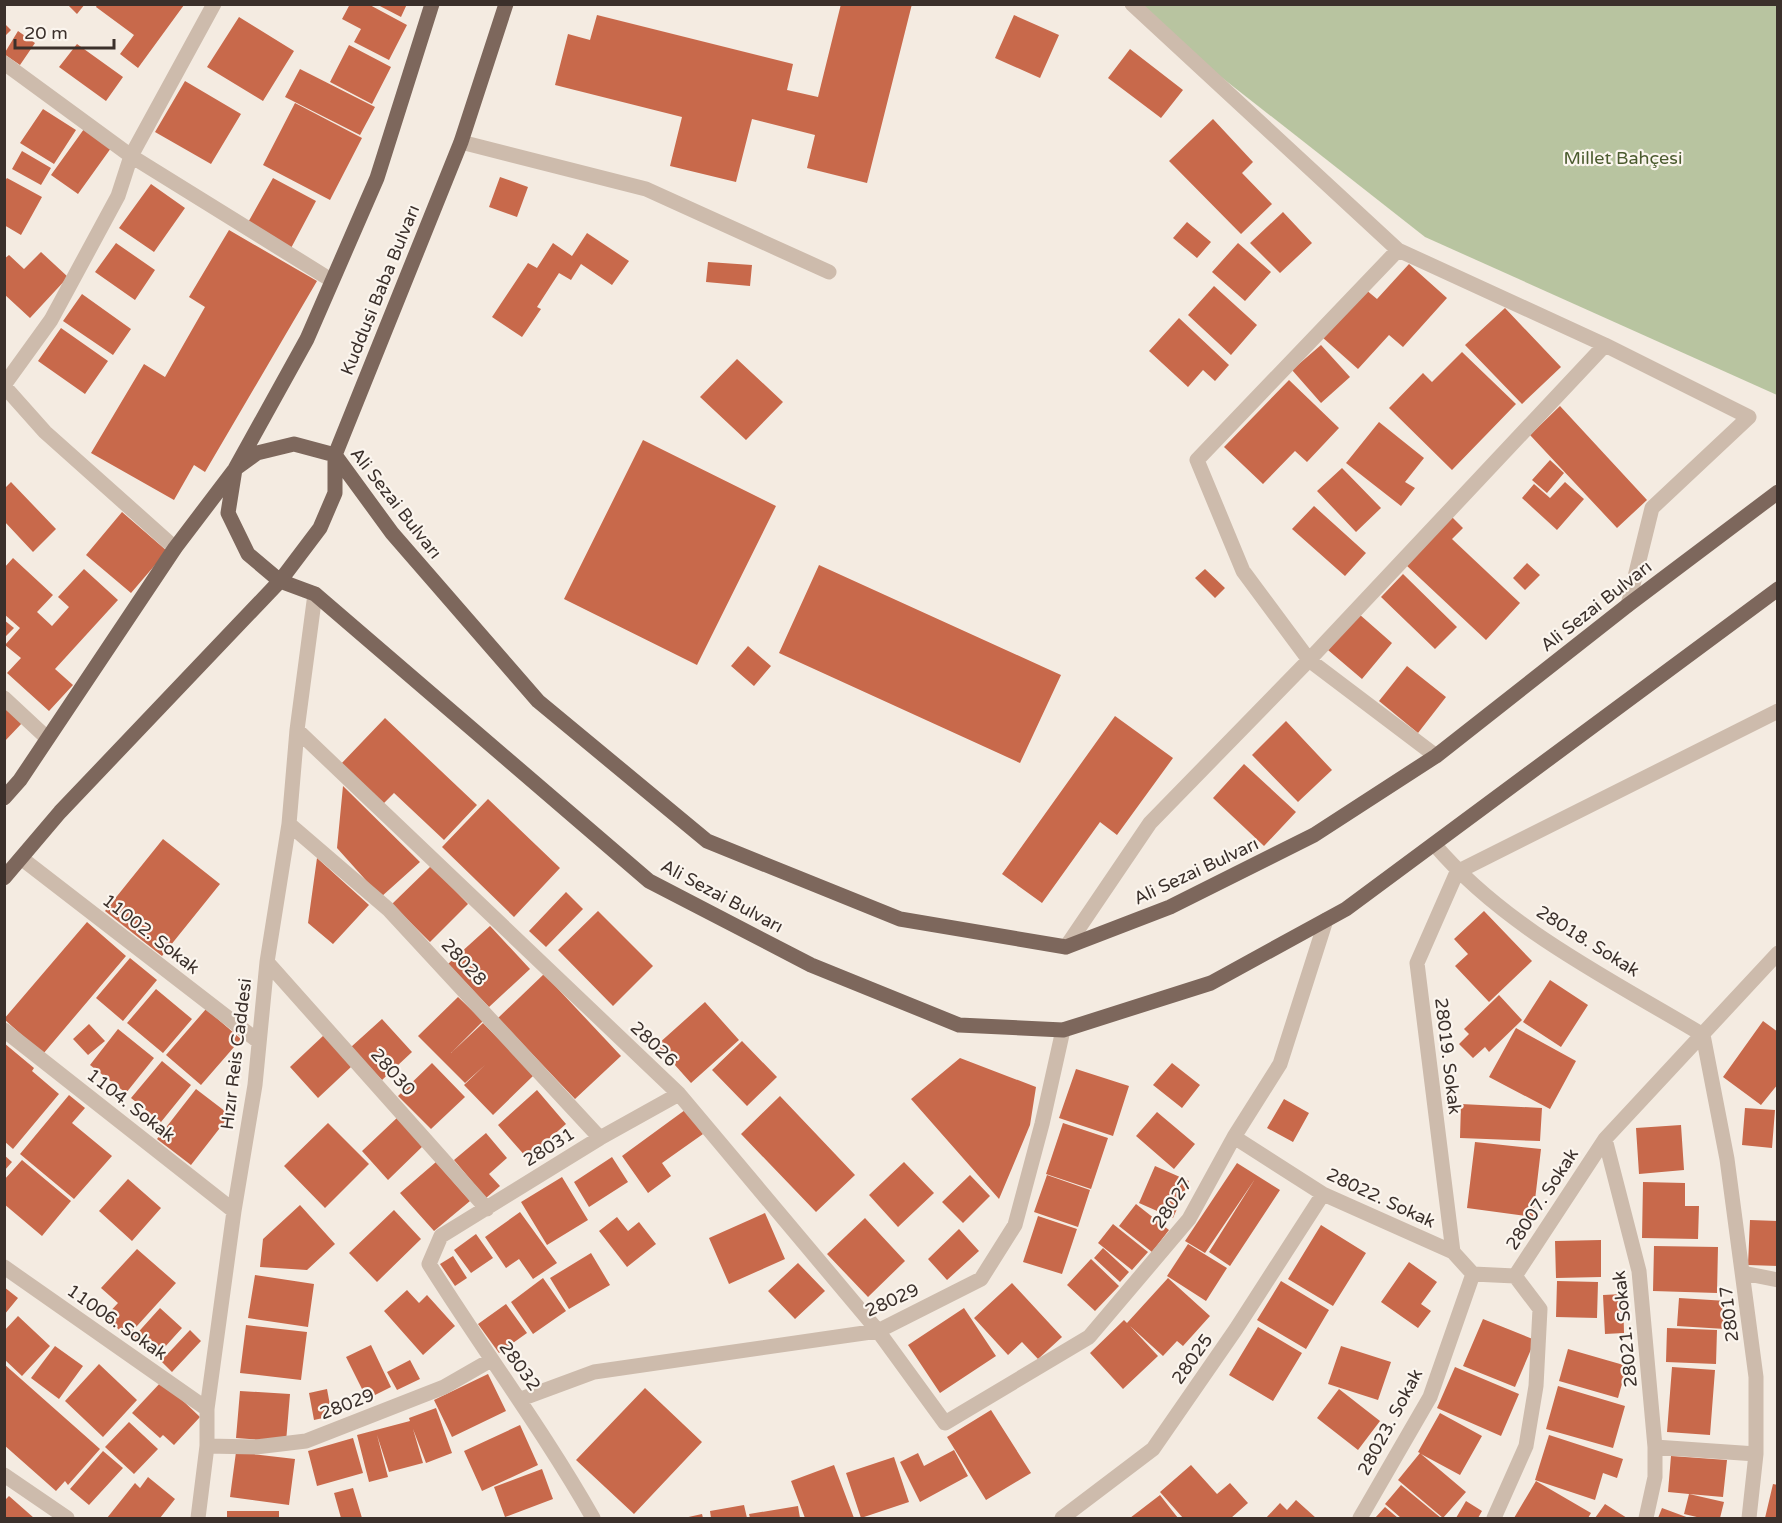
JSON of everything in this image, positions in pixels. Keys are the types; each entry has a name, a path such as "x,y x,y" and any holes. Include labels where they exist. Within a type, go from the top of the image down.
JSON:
{"main road":[{"path":"4,798 176,548 235,469 307,339 377,178 432,4"},
{"name":"Kuddusi Baba Bulvarı","path":"4,878 60,812 280,581 320,528 334,493 335,455 461,142 506,4"},
{"name":"Ali Sezai Bulvarı","path":"1778,492 1628,605 1436,756 1314,835 1170,907 1066,947 900,919 706,842 538,701 392,533 335,455 294,444 257,453 235,469 228,513 248,554 280,581 315,594 650,881 811,965 959,1024 1063,1030 1211,983 1346,909 1778,589"}],"street":[{"path":"176,548 45,432 4,386 51,320 118,196 131,156 214,4"},
{"path":"1132,4 1398,250 1605,345 1749,417 1652,508 1628,605"},
{"path":"4,63 131,156 331,280"},
{"path":"461,142 646,189 829,272"},
{"path":"1398,250 1197,460 1243,572 1309,660 1436,756"},
{"path":"1066,947 1150,823 1309,660 1605,345"},
{"name":"Hızır Reis Caddesi","path":"198,1518 207,1446 207,1409 234,1211 255,1085 267,962 289,824 297,730 315,594"},
{"path":"4,698 47,738"},
{"path":"1434,844 1457,872 1778,711"},
{"name":"28026","path":"297,730 679,1094 878,1331 945,1423"},
{"name":"28028","path":"289,824 388,909 600,1138"},
{"name":"11002. Sokak","path":"21,858 258,1041"},
{"name":"28018. Sokak","path":"1457,872 1542,938 1703,1035"},
{"name":"28019. Sokak","path":"1453,1252 1418,963 1457,872"},
{"name":"28027","path":"945,1423 1089,1337 1189,1219 1234,1137 1280,1064 1326,920"},
{"name":"28007. Sokak","path":"1494,1518 1526,1446 1536,1386 1540,1309 1515,1276 1605,1139 1778,953"},
{"name":"28030","path":"267,962 488,1209"},
{"name":"1104. Sokak","path":"4,1030 234,1211"},
{"name":"28029","path":"521,1399 594,1372 878,1331 981,1279 1016,1225 1063,1030"},
{"name":"28017","path":"1703,1035 1727,1159 1756,1377 1756,1454 1749,1518"},
{"name":"28031","path":"441,1236 600,1138 679,1094"},
{"name":"28022. Sokak","path":"1234,1137 1323,1194 1453,1252 1473,1274"},
{"name":"28021. Sokak","path":"1605,1139 1639,1271 1655,1447 1654,1477 1646,1518"},
{"name":"28025","path":"1062,1518 1153,1449 1236,1329 1323,1194"},
{"name":"28032","path":"441,1236 429,1264 491,1360 521,1399 592,1518"},
{"name":"11006. Sokak","path":"4,1267 207,1409"},
{"path":"1743,1273 1778,1280"},
{"path":"1473,1274 1515,1276"},
{"name":"28023. Sokak","path":"1360,1518 1430,1397 1473,1274"},
{"name":"28029","path":"207,1446 256,1447 306,1441 444,1387 491,1360"},
{"path":"1655,1447 1756,1454"},
{"path":"4,1474 67,1518"}],"green space":[{"name":"Millet Bahçesi","path":"1137,4 1777,5 1777,395 1425,237 1137,11"}],"building":[{"path":"67,4 85,4 77,14"},
{"path":"350,4 368,4 407,25 389,60 354,42 361,29 342,19"},
{"path":"376,4 407,4 401,17"},
{"path":"841,4 912,4 867,183 807,168 815,135 752,119 736,182 670,166 682,117 555,85 568,34 590,40 597,15 793,64 787,90 818,97"},
{"path":"97,5 184,5 138,68 120,54 134,35 96,7"},
{"path":"1014,15 1059,35 1040,78 995,58"},
{"path":"239,17 294,51 263,101 207,67"},
{"path":"4,23 11,30 4,37"},
{"path":"18,31 35,43 20,65 4,54"},
{"path":"77,44 123,77 106,101 59,67"},
{"path":"349,45 391,67 372,104 330,82"},
{"path":"1130,49 1183,90 1161,118 1108,78"},
{"path":"300,69 375,107 360,135 285,97"},
{"path":"185,81 241,114 211,164 155,132"},
{"path":"295,103 362,138 330,200 263,165"},
{"path":"43,109 76,130 54,164 20,143"},
{"path":"1213,119 1253,162 1242,173 1272,204 1241,234 1169,161"},
{"path":"84,129 111,148 78,194 51,175"},
{"path":"22,151 51,168 41,185 12,169"},
{"path":"500,177 528,187 517,217 489,207"},
{"path":"7,178 42,197 21,235 4,225 4,182"},
{"path":"273,178 316,201 290,250 246,226"},
{"path":"151,184 185,208 154,252 119,228"},
{"path":"1283,212 1312,243 1280,273 1250,243"},
{"path":"1187,222 1211,242 1197,258 1173,238"},
{"path":"229,230 317,281 205,472 194,465 174,500 91,453 144,364 165,377 205,307 189,297"},
{"path":"587,233 629,261 612,285 581,264 571,280 559,273 537,307 541,309 522,337 492,317 528,263 537,268 553,243 572,256"},
{"path":"116,243 155,270 135,300 95,272"},
{"path":"1238,243 1271,272 1245,301 1212,272"},
{"path":"41,252 68,277 30,318 4,294 4,259 9,255 24,269"},
{"path":"708,262 752,265 750,286 706,282"},
{"path":"1409,264 1447,298 1403,347 1389,335 1358,369 1322,337 1365,289 1377,299"},
{"path":"1214,286 1257,325 1231,355 1188,315"},
{"path":"82,294 131,329 113,355 63,321"},
{"path":"1505,308 1561,367 1522,404 1465,345"},
{"path":"1179,318 1229,365 1215,381 1203,370 1188,387 1149,351"},
{"path":"61,328 108,361 85,394 38,361"},
{"path":"1321,345 1350,377 1321,403 1292,370"},
{"path":"1462,352 1516,404 1452,470 1389,408 1423,373 1432,382"},
{"path":"737,359 783,402 746,440 700,397"},
{"path":"1289,380 1339,428 1307,462 1295,451 1263,484 1224,447"},
{"path":"1560,406 1647,500 1617,528 1530,435"},
{"path":"1379,422 1424,458 1405,482 1415,488 1401,506 1346,463"},
{"path":"643,440 776,506 697,665 564,599"},
{"path":"1550,460 1564,473 1547,493 1532,480"},
{"path":"1342,468 1381,508 1356,532 1317,491"},
{"path":"11,482 56,529 33,552 4,521 4,489"},
{"path":"1565,482 1584,499 1557,530 1522,498 1534,484 1550,498"},
{"path":"1314,506 1366,553 1345,576 1292,529"},
{"path":"122,512 167,551 131,593 86,555"},
{"path":"1451,516 1463,528 1452,539 1520,603 1486,640 1406,565"},
{"path":"13,558 53,595 37,612 52,626 69,607 58,597 84,569 118,600 55,669 73,685 49,711 7,673 21,658 5,645 20,628 4,614 4,568"},
{"path":"1527,563 1540,575 1525,590 1513,578"},
{"path":"819,565 1061,675 1020,763 779,653"},
{"path":"1205,569 1225,588 1215,598 1195,578"},
{"path":"1403,574 1457,627 1435,649 1381,597"},
{"path":"1359,614 1392,643 1362,679 1328,650"},
{"path":"4,620 14,628 4,638"},
{"path":"748,646 771,666 754,686 731,666"},
{"path":"1407,666 1446,697 1418,733 1379,701"},
{"path":"4,704 23,722 4,742"},
{"path":"1115,716 1173,758 1117,835 1100,822 1042,903 1002,874"},
{"path":"385,718 477,805 444,840 394,793 382,805 340,765"},
{"path":"1286,721 1332,770 1298,802 1252,755"},
{"path":"1244,764 1296,812 1264,846 1213,798"},
{"path":"343,786 420,862 381,897 337,848"},
{"path":"488,799 560,868 514,917 442,847"},
{"path":"163,839 220,884 162,956 105,911"},
{"path":"317,858 369,905 333,944 308,923"},
{"path":"431,866 468,904 430,942 392,904"},
{"path":"566,892 583,909 546,947 529,931"},
{"path":"598,911 653,966 613,1006 558,950"},
{"path":"1484,911 1532,961 1489,1002 1455,966 1468,954 1454,939"},
{"path":"87,922 126,956 43,1054 4,1019"},
{"path":"490,926 530,969 489,1007 448,964"},
{"path":"130,958 157,980 123,1021 96,998"},
{"path":"544,974 621,1056 575,1099 498,1018"},
{"path":"1550,980 1588,1005 1561,1047 1523,1022"},
{"path":"156,989 192,1019 163,1053 127,1023"},
{"path":"1499,995 1522,1020 1489,1052 1485,1047 1473,1058 1459,1044 1469,1034 1464,1029"},
{"path":"458,997 483,1021 451,1053 483,1023 534,1075 493,1115 464,1085 485,1065 465,1083 418,1036"},
{"path":"705,1002 739,1040 691,1083 657,1045"},
{"path":"206,1009 241,1039 201,1085 166,1055"},
{"path":"382,1019 412,1052 382,1080 351,1047"},
{"path":"1763,1021 1778,1032 1778,1084 1761,1105 1723,1077"},
{"path":"89,1024 105,1041 88,1055 73,1039"},
{"path":"1516,1028 1576,1061 1550,1109 1489,1077"},
{"path":"118,1029 154,1058 126,1093 90,1065"},
{"path":"324,1035 352,1066 318,1098 290,1067"},
{"path":"742,1041 777,1077 747,1106 712,1070"},
{"path":"4,1043 34,1068 32,1071 59,1094 13,1149 4,1141"},
{"path":"960,1058 1036,1087 1030,1125 999,1199 911,1099"},
{"path":"162,1061 191,1085 161,1122 131,1098"},
{"path":"432,1063 465,1097 431,1129 398,1096"},
{"path":"1172,1063 1200,1085 1182,1108 1153,1085"},
{"path":"1076,1069 1129,1086 1113,1136 1059,1118"},
{"path":"196,1089 230,1115 191,1165 157,1139"},
{"path":"537,1090 566,1124 527,1158 498,1125"},
{"path":"69,1095 85,1108 72,1123 112,1156 74,1199 20,1154"},
{"path":"780,1096 855,1175 816,1212 741,1134"},
{"path":"1284,1099 1309,1113 1293,1142 1267,1128"},
{"path":"1461,1104 1542,1108 1540,1141 1460,1138"},
{"path":"1745,1108 1775,1110 1772,1148 1742,1145"},
{"path":"685,1110 703,1134 662,1163 671,1176 648,1193 622,1156"},
{"path":"1157,1112 1195,1144 1174,1169 1136,1136"},
{"path":"399,1116 426,1143 388,1180 362,1151"},
{"path":"328,1123 369,1164 325,1208 284,1166"},
{"path":"1063,1123 1108,1138 1091,1189 1046,1174"},
{"path":"1681,1125 1684,1170 1639,1174 1636,1128"},
{"path":"486,1133 507,1158 489,1174 500,1186 486,1198 454,1160"},
{"path":"1475,1142 1541,1149 1533,1217 1467,1208"},
{"path":"4,1155 12,1162 4,1171"},
{"path":"612,1157 628,1182 589,1207 574,1182"},
{"path":"22,1160 71,1201 42,1236 4,1204 4,1180"},
{"path":"436,1162 470,1201 434,1231 400,1193"},
{"path":"904,1162 934,1193 898,1227 869,1195"},
{"path":"1237,1163 1280,1190 1230,1266 1209,1252 1255,1179 1205,1253 1185,1241"},
{"path":"1155,1166 1189,1181 1173,1218 1139,1203"},
{"path":"970,1175 990,1196 963,1223 942,1202"},
{"path":"1047,1175 1090,1190 1078,1227 1034,1212"},
{"path":"562,1177 588,1220 547,1245 521,1202"},
{"path":"128,1179 161,1208 132,1241 99,1211"},
{"path":"1643,1182 1685,1183 1685,1206 1699,1206 1698,1239 1642,1238"},
{"path":"1136,1204 1169,1230 1152,1252 1119,1226"},
{"path":"300,1205 335,1244 307,1270 260,1267 263,1239"},
{"path":"394,1210 421,1239 377,1282 349,1253"},
{"path":"520,1212 557,1263 533,1279 519,1259 506,1268 485,1237"},
{"path":"765,1213 785,1259 729,1284 709,1238"},
{"path":"1038,1216 1077,1229 1062,1274 1023,1262"},
{"path":"617,1217 628,1231 639,1222 656,1244 627,1267 599,1231"},
{"path":"865,1218 905,1261 868,1297 827,1254"},
{"path":"1750,1220 1778,1221 1778,1266 1748,1265"},
{"path":"1113,1224 1148,1252 1132,1270 1098,1243"},
{"path":"1321,1225 1366,1253 1333,1306 1288,1279"},
{"path":"959,1229 979,1251 947,1280 928,1259"},
{"path":"476,1234 493,1258 471,1273 454,1250"},
{"path":"1601,1240 1601,1277 1556,1278 1555,1241"},
{"path":"1188,1244 1227,1268 1206,1301 1167,1276"},
{"path":"1654,1246 1718,1247 1717,1293 1653,1291"},
{"path":"1103,1248 1129,1272 1120,1282 1094,1258"},
{"path":"137,1249 176,1283 127,1337 105,1317 118,1303 101,1288"},
{"path":"591,1253 610,1285 569,1309 550,1278"},
{"path":"453,1256 467,1278 455,1286 440,1264"},
{"path":"1091,1259 1119,1286 1095,1311 1067,1285"},
{"path":"1409,1262 1437,1282 1421,1304 1431,1311 1418,1328 1381,1302"},
{"path":"798,1263 825,1291 795,1319 768,1291"},
{"path":"255,1275 314,1284 308,1327 248,1318"},
{"path":"543,1278 566,1311 533,1334 511,1302"},
{"path":"1168,1278 1210,1316 1183,1346 1177,1341 1163,1356 1130,1326 1158,1356 1123,1389 1090,1353 1124,1320 1127,1323"},
{"path":"1281,1281 1329,1310 1306,1349 1257,1320"},
{"path":"1557,1281 1598,1282 1597,1318 1556,1317"},
{"path":"1012,1283 1062,1337 1038,1359 1022,1342 1008,1355 974,1318"},
{"path":"4,1287 18,1298 4,1315"},
{"path":"407,1290 419,1303 427,1295 455,1326 423,1355 384,1311"},
{"path":"1623,1294 1624,1333 1605,1334 1603,1295"},
{"path":"1679,1298 1727,1301 1725,1329 1677,1326"},
{"path":"506,1304 527,1333 499,1353 478,1324"},
{"path":"160,1308 182,1328 155,1358 133,1338"},
{"path":"964,1308 996,1356 940,1393 908,1345"},
{"path":"18,1316 50,1346 22,1376 4,1359 4,1331"},
{"path":"1483,1319 1535,1340 1515,1387 1463,1366"},
{"path":"246,1325 307,1332 301,1380 240,1373"},
{"path":"1258,1327 1302,1353 1273,1401 1229,1375"},
{"path":"1667,1328 1717,1330 1716,1364 1666,1362"},
{"path":"190,1330 201,1341 172,1372 161,1361"},
{"path":"371,1345 391,1387 367,1399 346,1357"},
{"path":"55,1346 83,1366 59,1399 31,1378"},
{"path":"1341,1346 1391,1362 1378,1400 1328,1384"},
{"path":"1568,1349 1627,1366 1618,1398 1559,1381"},
{"path":"410,1360 420,1379 397,1390 387,1372"},
{"path":"4,1364 100,1449 68,1485 65,1481 56,1491 4,1445"},
{"path":"99,1364 137,1400 103,1437 65,1401"},
{"path":"1455,1367 1519,1394 1501,1436 1437,1408"},
{"path":"1672,1367 1715,1370 1710,1435 1667,1432"},
{"path":"488,1374 506,1411 452,1437 434,1400"},
{"path":"162,1381 200,1417 174,1445 163,1435 160,1438 132,1413"},
{"path":"1558,1386 1625,1406 1613,1448 1546,1429"},
{"path":"645,1388 702,1442 634,1514 576,1460"},
{"path":"327,1389 332,1416 314,1420 309,1393"},
{"path":"1339,1389 1380,1421 1358,1450 1317,1418"},
{"path":"240,1391 290,1394 286,1442 236,1438"},
{"path":"436,1408 452,1453 426,1463 413,1429 423,1463 389,1472 377,1435 388,1477 369,1482 357,1435 410,1421 409,1418"},
{"path":"991,1410 1031,1473 986,1500 947,1437"},
{"path":"1440,1413 1482,1436 1460,1475 1421,1454 1466,1492 1443,1518 1398,1480 1420,1453 1418,1452"},
{"path":"129,1422 158,1449 134,1474 105,1447"},
{"path":"520,1425 538,1465 482,1491 464,1451"},
{"path":"1549,1435 1623,1459 1617,1478 1603,1473 1595,1500 1535,1480"},
{"path":"353,1438 363,1473 317,1486 308,1451"},
{"path":"954,1450 968,1476 920,1502 900,1462 918,1453 924,1466"},
{"path":"103,1451 123,1468 89,1505 70,1489"},
{"path":"236,1452 295,1459 289,1505 230,1497"},
{"path":"1671,1456 1727,1460 1723,1497 1668,1492"},
{"path":"894,1457 909,1502 861,1518 846,1473"},
{"path":"834,1465 854,1518 805,1518 791,1481"},
{"path":"1191,1465 1217,1494 1230,1483 1248,1503 1231,1518 1183,1518 1160,1492"},
{"path":"542,1469 553,1499 505,1517 494,1487"},
{"path":"148,1477 175,1499 160,1518 107,1518 135,1483 140,1488"},
{"path":"1536,1481 1591,1513 1588,1518 1514,1518"},
{"path":"1773,1484 1778,1485 1778,1518 1765,1518"},
{"path":"1401,1485 1441,1518 1401,1518 1385,1504"},
{"path":"353,1488 362,1518 341,1518 334,1493"},
{"path":"1689,1494 1724,1502 1720,1518 1701,1518 1684,1514"},
{"path":"1160,1495 1178,1518 1130,1518"},
{"path":"9,1496 34,1518 4,1518 4,1501"},
{"path":"1296,1500 1316,1518 1266,1518 1280,1503 1287,1510"},
{"path":"1466,1501 1482,1511 1478,1518 1456,1518"},
{"path":"1605,1504 1627,1518 1595,1518"},
{"path":"744,1505 747,1518 711,1518 710,1511"},
{"path":"798,1506 800,1518 750,1518 749,1514"},
{"path":"1385,1507 1398,1518 1375,1518"},
{"path":"1662,1508 1689,1518 1658,1518"},
{"path":"227,1511 279,1511 279,1518 227,1518"},
{"path":"702,1514 703,1518 684,1518"}]}
